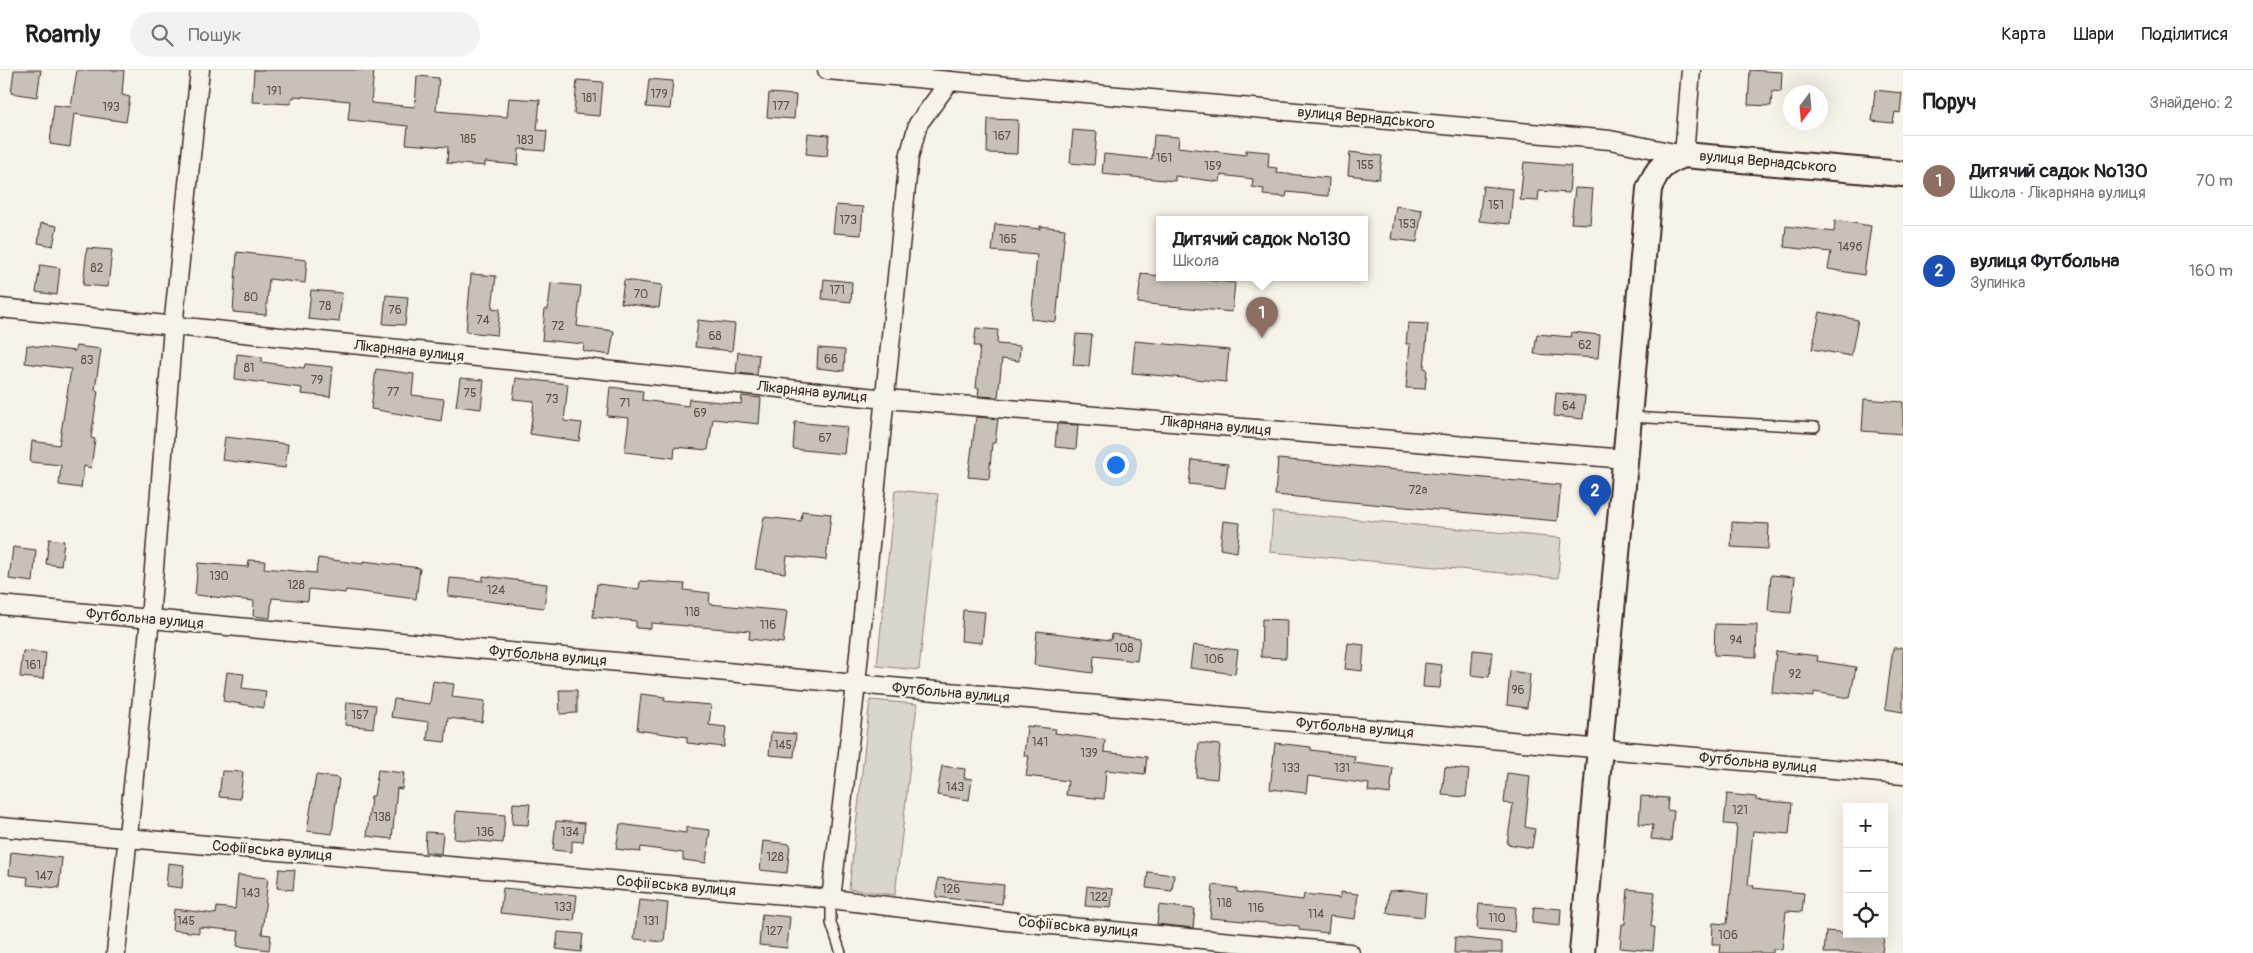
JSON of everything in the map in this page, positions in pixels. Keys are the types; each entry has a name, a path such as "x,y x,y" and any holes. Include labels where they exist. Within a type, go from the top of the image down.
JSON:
{"street":[{"path":"116,953 150,619 173,327 200,70"},
{"name":"вулиця Вернадського","path":"827,70 1610,140 1684,155 1903,174"},
{"path":"1582,953 1630,417 1648,189 1654,174 1666,162 1684,155 1691,70"},
{"path":"830,900 856,684 909,157 918,124 950,81"},
{"name":"Лікарняна вулиця","path":"0,308 886,399 1626,459"},
{"name":"Футбольна вулиця","path":"0,605 856,684 1903,775"},
{"name":"Софіївська вулиця","path":"0,827 830,900 1008,921 1350,953"}],"lane":[{"path":"1630,417 1815,427"},
{"path":"830,900 831,923 841,953"}],"shaded area":[{"path":"895,490 938,494 919,670 877,666"},
{"path":"1273,512 1561,538 1558,578 1270,552"},
{"path":"870,700 917,704 895,895 849,889"}],"building":[{"path":"14,70 41,70 37,97 11,93"},
{"path":"77,70 124,70 122,95 130,97 126,122 74,114 70,147 50,144 54,105 71,107"},
{"path":"254,70 374,70 371,103 415,107 417,76 439,78 436,111 507,117 509,98 540,100 537,130 547,131 545,151 519,149 518,165 485,162 485,166 447,163 448,147 406,144 408,126 348,120 350,101 294,96 294,98 291,98 291,104 252,102"},
{"path":"1750,70 1782,72 1781,92 1772,91 1771,106 1748,105"},
{"path":"649,79 673,81 670,109 646,107"},
{"path":"577,80 603,82 600,116 574,114"},
{"path":"1875,90 1902,93 1900,113 1895,112 1893,123 1872,121"},
{"path":"769,93 796,95 794,119 767,117"},
{"path":"988,119 1018,120 1017,154 987,153"},
{"path":"1073,130 1097,132 1094,165 1070,163"},
{"path":"808,133 829,135 827,156 806,154"},
{"path":"1154,135 1179,137 1178,147 1246,155 1246,150 1269,152 1268,167 1277,168 1276,173 1329,178 1328,196 1287,192 1286,197 1263,195 1264,189 1252,187 1253,179 1221,175 1220,182 1175,176 1175,181 1102,174 1104,154 1152,159"},
{"path":"1350,152 1382,156 1379,179 1348,175"},
{"path":"1524,162 1571,166 1569,193 1539,191 1538,201 1520,200"},
{"path":"1483,186 1513,189 1510,224 1479,221"},
{"path":"1575,188 1593,189 1590,224 1571,223"},
{"path":"836,205 863,207 861,235 833,233"},
{"path":"1396,206 1422,210 1417,242 1391,239"},
{"path":"1835,220 1871,226 1864,275 1828,269 1831,252 1784,247 1786,226 1834,232"},
{"path":"41,223 57,226 53,246 38,243"},
{"path":"995,224 1040,229 1040,226 1065,229 1056,322 1031,319 1037,255 992,251"},
{"path":"87,248 112,250 108,287 83,285"},
{"path":"237,252 307,260 305,283 269,279 266,315 233,312"},
{"path":"40,265 60,268 57,295 36,292"},
{"path":"471,274 496,276 492,308 500,309 497,335 466,332"},
{"path":"1141,274 1156,275 1156,281 1235,283 1232,312 1138,303"},
{"path":"824,279 852,282 851,302 822,299"},
{"path":"624,280 662,285 659,308 621,303"},
{"path":"551,283 581,286 577,326 614,331 610,355 583,351 584,344 542,340 545,309 548,310"},
{"path":"311,290 342,293 339,322 308,319"},
{"path":"386,295 408,297 405,325 383,324"},
{"path":"1820,312 1858,320 1851,356 1812,349"},
{"path":"698,320 735,324 732,351 695,347"},
{"path":"1408,323 1428,324 1424,368 1427,369 1425,389 1406,388 1410,344 1406,344"},
{"path":"976,328 998,330 997,344 1020,346 1019,361 1002,359 998,397 978,396 979,388 976,388 980,346 974,346"},
{"path":"1572,332 1600,335 1598,358 1534,354 1537,334 1571,337"},
{"path":"1076,334 1092,335 1089,366 1073,365"},
{"path":"1135,341 1229,350 1226,382 1132,373"},
{"path":"27,345 75,351 76,346 101,349 95,390 98,391 91,438 95,439 91,468 84,466 81,488 59,485 61,465 30,462 32,441 59,445 71,369 25,363"},
{"path":"818,348 845,350 844,371 817,368"},
{"path":"738,352 759,355 757,375 736,373"},
{"path":"237,354 262,357 262,362 304,368 305,364 333,367 330,397 301,394 302,388 235,379"},
{"path":"376,369 414,374 412,395 444,399 441,421 371,409"},
{"path":"460,378 484,380 481,409 456,406"},
{"path":"516,378 568,384 564,421 582,423 579,441 530,434 534,401 513,399"},
{"path":"610,387 643,391 642,400 688,406 689,399 741,404 742,396 761,398 759,424 713,419 708,450 675,447 674,458 625,452 629,418 607,416"},
{"path":"1556,393 1585,396 1583,419 1554,416"},
{"path":"1864,399 1903,402 1903,434 1862,431"},
{"path":"976,417 998,419 995,443 992,443 989,479 968,477"},
{"path":"795,422 847,427 844,454 793,449"},
{"path":"1057,424 1078,425 1076,449 1055,447"},
{"path":"225,437 288,444 285,468 222,460"},
{"path":"1278,459 1561,485 1557,521 1275,495"},
{"path":"1192,460 1228,464 1225,488 1189,484"},
{"path":"802,511 831,514 826,560 787,556 785,573 755,569 764,517 801,521"},
{"path":"1223,521 1240,523 1237,552 1220,549"},
{"path":"1732,522 1769,524 1768,549 1731,547"},
{"path":"49,539 64,541 61,566 46,564"},
{"path":"13,547 36,550 33,582 9,579"},
{"path":"318,558 363,564 363,561 420,568 416,599 346,590 345,593 309,589 308,601 272,598 270,618 253,616 254,601 195,595 198,563 248,567 249,560 265,561 264,568 316,573"},
{"path":"1771,575 1795,577 1791,613 1768,611"},
{"path":"483,576 547,584 544,608 448,596 450,578 483,581"},
{"path":"640,581 685,584 684,590 710,593 709,604 787,611 783,643 749,639 750,631 651,623 651,629 636,628 636,621 593,617 597,584 639,589"},
{"path":"963,610 985,612 982,643 961,641"},
{"path":"1262,619 1287,620 1286,658 1261,657"},
{"path":"1715,624 1757,625 1756,657 1714,655"},
{"path":"1037,631 1111,640 1112,634 1140,638 1137,661 1094,656 1093,673 1034,665"},
{"path":"1348,643 1364,645 1362,671 1345,669"},
{"path":"1193,645 1238,650 1235,674 1190,668"},
{"path":"1893,648 1903,648 1903,712 1885,709"},
{"path":"1473,650 1492,652 1489,677 1471,675"},
{"path":"23,651 46,653 43,679 20,677"},
{"path":"1776,651 1818,656 1817,661 1856,667 1850,698 1814,692 1814,697 1772,693"},
{"path":"1425,663 1442,665 1440,688 1423,687"},
{"path":"1510,671 1530,674 1527,708 1507,705"},
{"path":"227,672 244,674 242,688 266,691 264,708 223,701"},
{"path":"433,681 454,684 452,697 485,701 482,722 448,718 445,742 427,740 429,722 391,717 394,699 430,704"},
{"path":"559,690 577,690 577,713 560,714"},
{"path":"641,694 665,697 664,701 711,705 709,725 726,727 724,747 687,743 687,737 637,730"},
{"path":"347,702 376,705 373,728 345,725"},
{"path":"1027,726 1056,729 1055,733 1105,740 1104,752 1147,757 1145,774 1106,770 1104,799 1066,795 1068,781 1026,776 1029,756 1024,756"},
{"path":"771,732 796,734 794,757 769,755"},
{"path":"1199,743 1220,745 1217,779 1196,777"},
{"path":"1275,743 1311,747 1311,750 1355,756 1354,763 1393,768 1390,794 1368,791 1369,784 1308,776 1306,793 1270,789"},
{"path":"942,766 965,769 964,778 972,779 969,800 937,795"},
{"path":"1445,767 1469,770 1466,797 1442,795"},
{"path":"378,770 404,773 402,789 397,788 392,839 367,836 371,796 374,796"},
{"path":"222,771 243,772 240,799 219,797"},
{"path":"1507,773 1530,776 1525,827 1535,829 1532,848 1507,844 1513,804 1504,803"},
{"path":"316,775 339,778 332,834 307,831"},
{"path":"1727,794 1756,797 1756,800 1792,803 1789,834 1753,831 1748,885 1754,885 1753,888 1804,893 1802,912 1786,911 1782,950 1773,949 1773,953 1720,953 1721,944 1712,944 1713,923 1727,924 1732,883 1737,825 1724,824"},
{"path":"1641,796 1668,798 1667,810 1674,811 1671,841 1651,839 1653,825 1639,824"},
{"path":"513,803 530,804 528,825 512,824"},
{"path":"456,811 505,815 503,843 454,839"},
{"path":"556,821 585,823 583,842 572,841 572,852 553,850"},
{"path":"620,824 686,833 686,827 710,830 706,863 683,860 683,853 641,847 640,852 616,849"},
{"path":"426,832 443,833 441,854 425,852"},
{"path":"763,841 790,844 787,873 760,870"},
{"path":"11,852 62,858 59,888 27,885 28,877 9,875"},
{"path":"168,863 184,865 182,888 166,886"},
{"path":"279,869 295,870 293,890 277,888"},
{"path":"1148,872 1174,875 1172,891 1146,888"},
{"path":"238,875 268,878 262,934 271,935 269,950 237,946 239,931 199,927 199,933 172,930 174,909 216,914 217,907 235,909"},
{"path":"938,878 1004,885 1002,904 936,897"},
{"path":"1213,885 1237,888 1237,892 1303,900 1304,894 1340,898 1340,892 1358,894 1355,919 1330,916 1328,933 1299,930 1299,926 1210,918"},
{"path":"1087,886 1113,889 1111,908 1085,906"},
{"path":"503,888 577,895 574,921 500,913"},
{"path":"1628,889 1655,892 1651,927 1655,927 1653,951 1620,948 1622,924 1625,924"},
{"path":"1408,890 1426,893 1424,917 1387,913 1389,891"},
{"path":"639,900 668,903 664,942 634,939"},
{"path":"1479,904 1516,907 1514,932 1477,929"},
{"path":"1159,905 1195,909 1193,928 1157,924"},
{"path":"1534,907 1561,909 1560,926 1532,923"},
{"path":"762,914 790,917 787,948 759,945"},
{"path":"1826,931 1843,932 1843,938 1884,938 1882,953 1824,953"},
{"path":"558,932 583,934 581,952 556,949"},
{"path":"1455,937 1502,942 1502,953 1454,953"}],"place":[{"name":"Дитячий садок №130","path":"1262,338"},
{"name":"вулиця Футбольна","path":"1595,516"}]}
